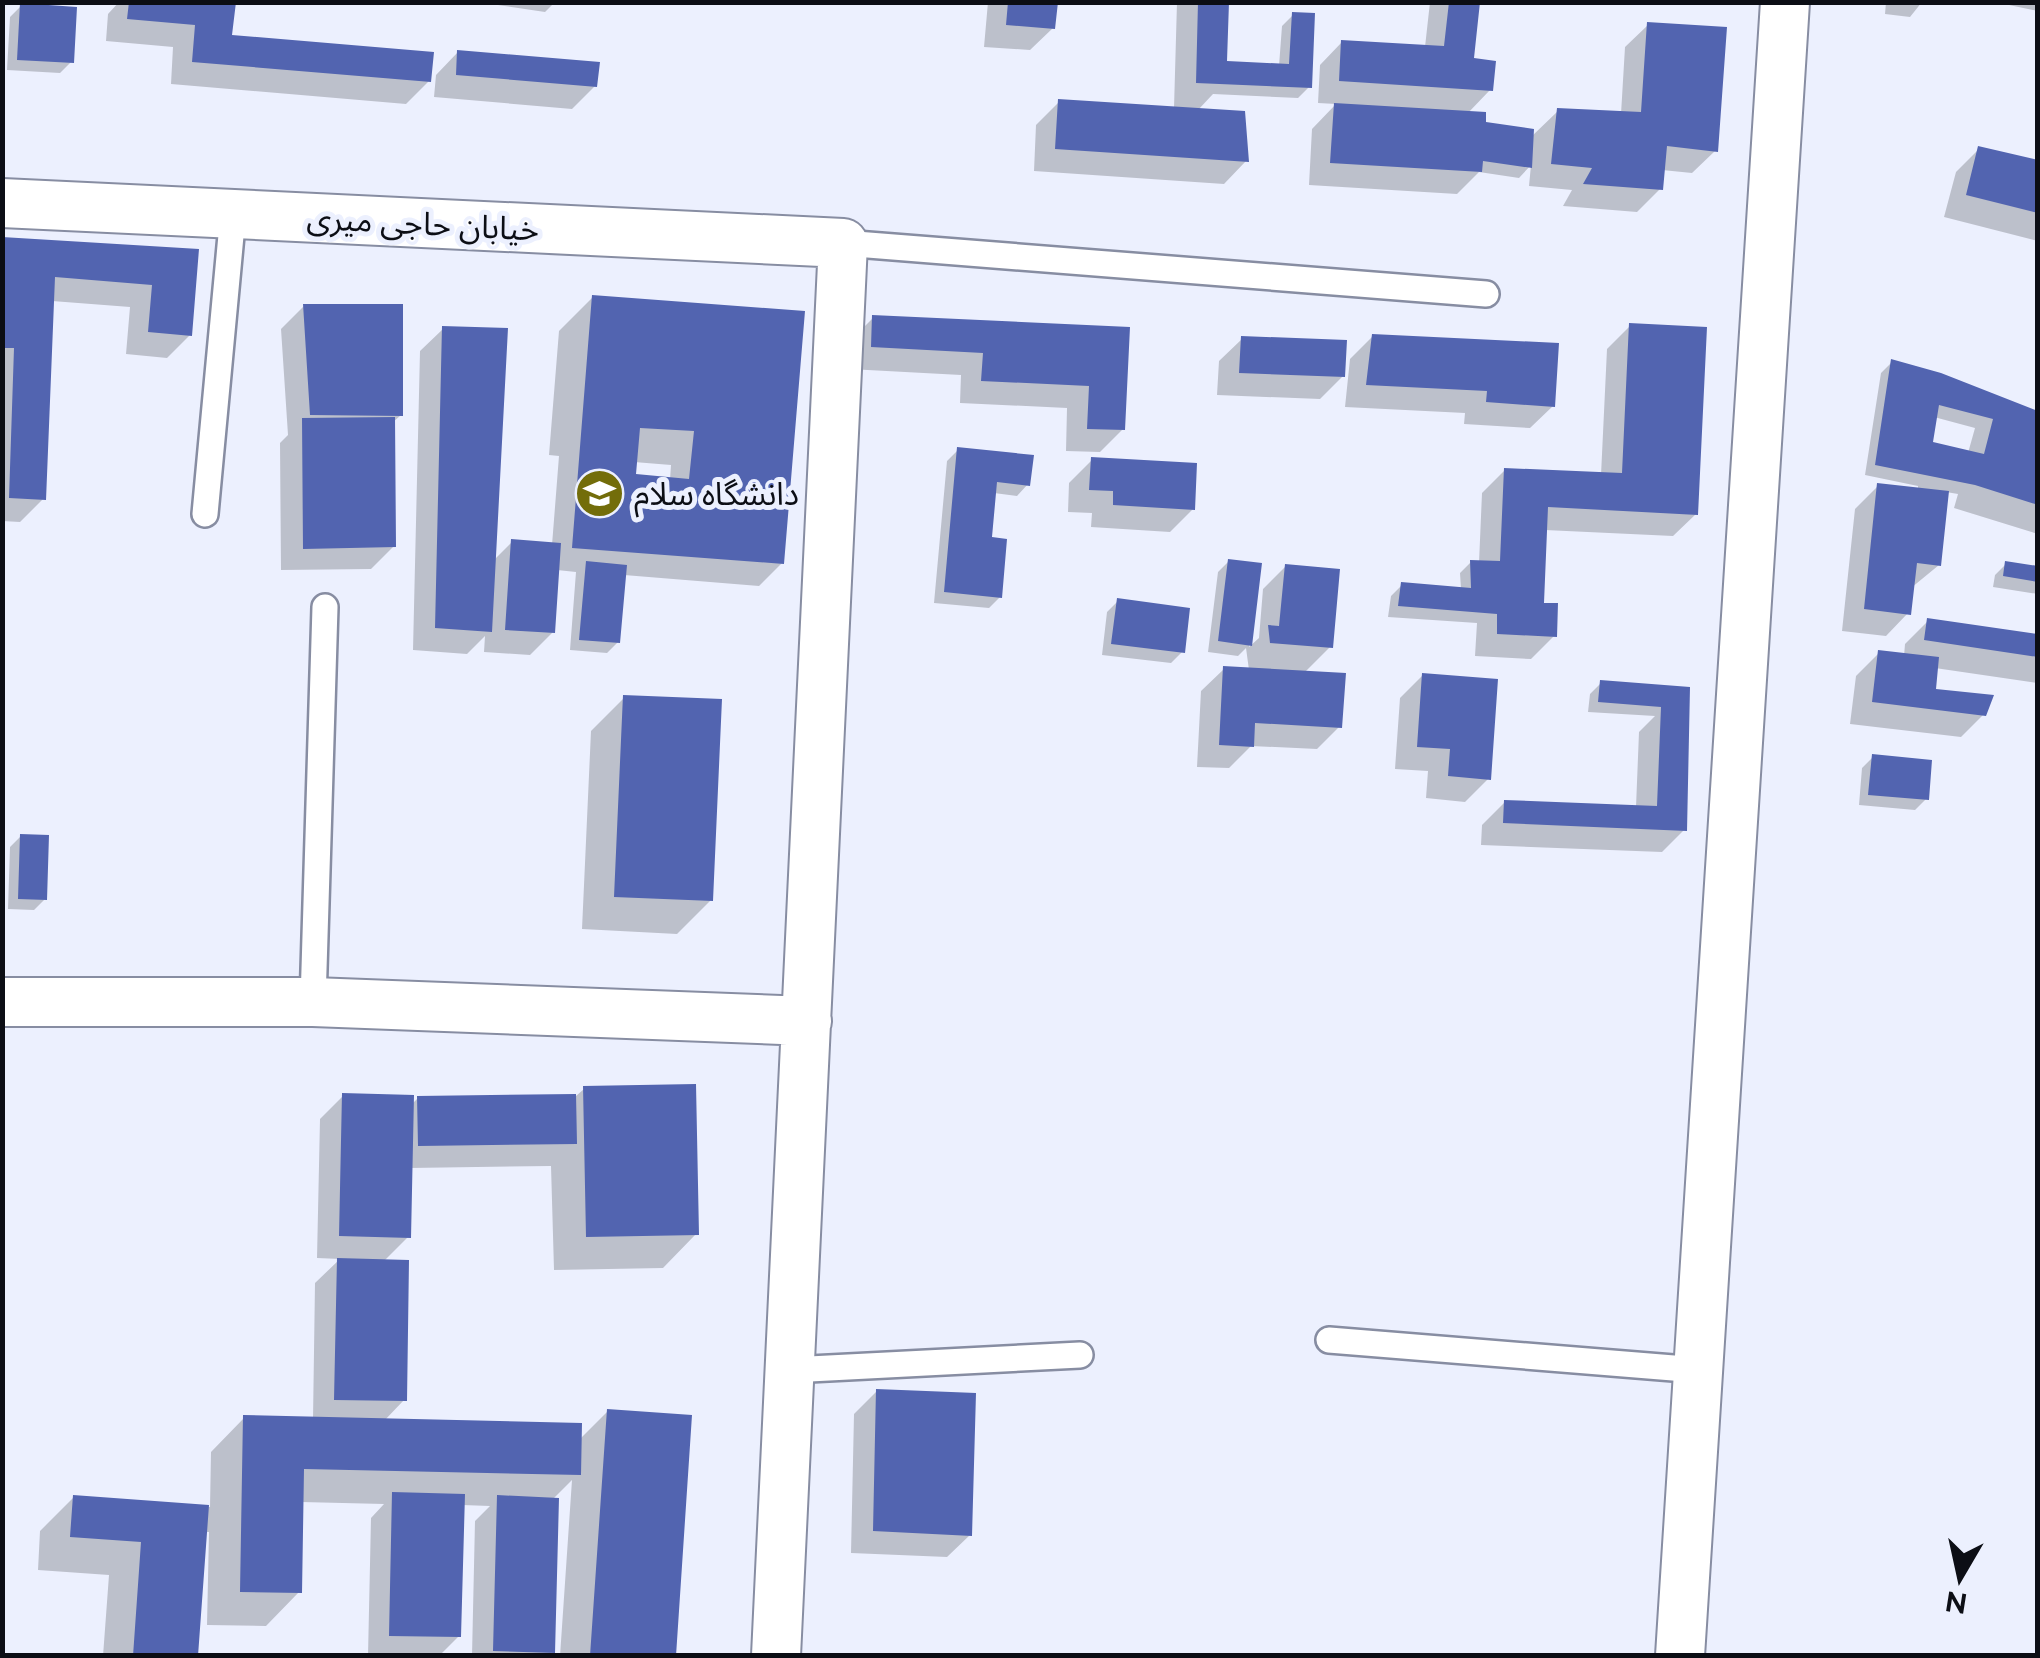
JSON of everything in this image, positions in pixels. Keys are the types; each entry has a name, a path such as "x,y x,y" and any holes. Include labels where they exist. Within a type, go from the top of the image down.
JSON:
{"street":[{"path":"1680,1656 1785,2"},
{"name":"خیابان حاجی میری","path":"2,203 843,244"},
{"path":"776,1656 843,244"},
{"path":"2,1002 313,1002 808,1021"}],"lane":[{"path":"204,514 233,214"},
{"path":"843,244 1486,294"},
{"path":"313,1002 325,607"},
{"path":"1329,1340 1698,1370"},
{"path":"790,1370 1080,1356"}],"building":[{"path":"129,2 236,2 232,35 434,52 431,82 192,62 195,25 127,19"},
{"path":"1008,2 1058,2 1055,29 1006,25"},
{"path":"1198,2 1229,2 1227,61 1289,64 1292,12 1315,13 1312,88 1196,83"},
{"path":"1449,2 1480,2 1474,58 1496,61 1493,91 1339,81 1341,40 1444,46"},
{"path":"20,3 77,7 74,63 17,60"},
{"path":"1647,22 1727,27 1718,152 1667,146 1663,190 1583,184 1592,168 1551,164 1557,108 1641,112"},
{"path":"457,50 600,62 597,87 456,75"},
{"path":"1058,99 1245,111 1249,162 1055,149"},
{"path":"1334,103 1486,112 1486,122 1534,129 1532,168 1483,161 1482,172 1330,163"},
{"path":"1978,146 2038,160 2038,213 1966,195"},
{"path":"2,237 199,249 192,336 148,332 152,285 55,277 46,500 9,498 14,348 2,348"},
{"path":"592,295 805,311 784,564 572,548","holes":["640,428 694,431 689,479 636,474"]},
{"path":"303,304 403,304 403,416 310,415"},
{"path":"872,315 1130,327 1125,430 1087,429 1089,386 981,381 983,353 871,347"},
{"path":"1629,323 1707,327 1698,515 1548,507 1544,603 1558,603 1557,637 1497,634 1497,614 1398,606 1401,582 1471,588 1470,560 1500,561 1504,468 1622,473"},
{"path":"442,326 508,328 492,632 435,628"},
{"path":"1372,334 1559,343 1555,407 1486,402 1487,391 1366,385"},
{"path":"1241,336 1347,340 1345,377 1239,373"},
{"path":"1891,359 1941,373 2038,411 2038,505 1975,485 1875,465","holes":["1939,405 1993,419 1984,454 1933,442"]},
{"path":"395,417 396,547 303,549 302,418"},
{"path":"957,447 1034,455 1030,486 997,482 992,537 1007,539 1002,598 944,592"},
{"path":"1091,457 1197,463 1195,510 1113,505 1113,491 1089,490"},
{"path":"1877,483 1949,491 1941,566 1917,563 1911,615 1864,609"},
{"path":"511,539 561,543 555,633 505,630"},
{"path":"1228,559 1262,563 1252,646 1218,641"},
{"path":"586,561 627,565 620,643 579,640"},
{"path":"2005,561 2038,566 2038,582 2003,576"},
{"path":"1285,564 1340,569 1333,648 1270,643 1268,625 1279,626"},
{"path":"1117,598 1190,608 1185,653 1111,644"},
{"path":"1927,618 2038,634 2038,657 1924,640"},
{"path":"1878,650 1939,657 1936,689 1994,695 1986,716 1872,702"},
{"path":"1223,666 1346,673 1342,728 1255,723 1254,747 1219,745"},
{"path":"1422,673 1498,679 1491,780 1448,776 1450,749 1417,747"},
{"path":"1600,680 1690,687 1687,831 1503,823 1504,800 1657,806 1661,707 1598,702"},
{"path":"623,695 722,699 713,901 614,897"},
{"path":"1872,754 1932,760 1929,800 1868,795"},
{"path":"20,834 49,835 47,900 18,899"},
{"path":"696,1084 699,1235 586,1237 583,1086"},
{"path":"342,1093 414,1095 411,1238 339,1236"},
{"path":"576,1094 577,1144 418,1146 417,1096"},
{"path":"337,1258 409,1260 407,1401 334,1400"},
{"path":"876,1389 976,1393 972,1536 873,1531"},
{"path":"607,1409 692,1415 676,1656 590,1656"},
{"path":"243,1415 582,1423 581,1475 304,1469 302,1593 240,1592"},
{"path":"392,1492 465,1494 461,1637 389,1636"},
{"path":"73,1495 209,1505 198,1656 133,1656 141,1542 70,1537"},
{"path":"497,1495 559,1498 555,1653 493,1651"}],"place":[{"name":"دانشگاه سلام","path":"599,493"}]}
